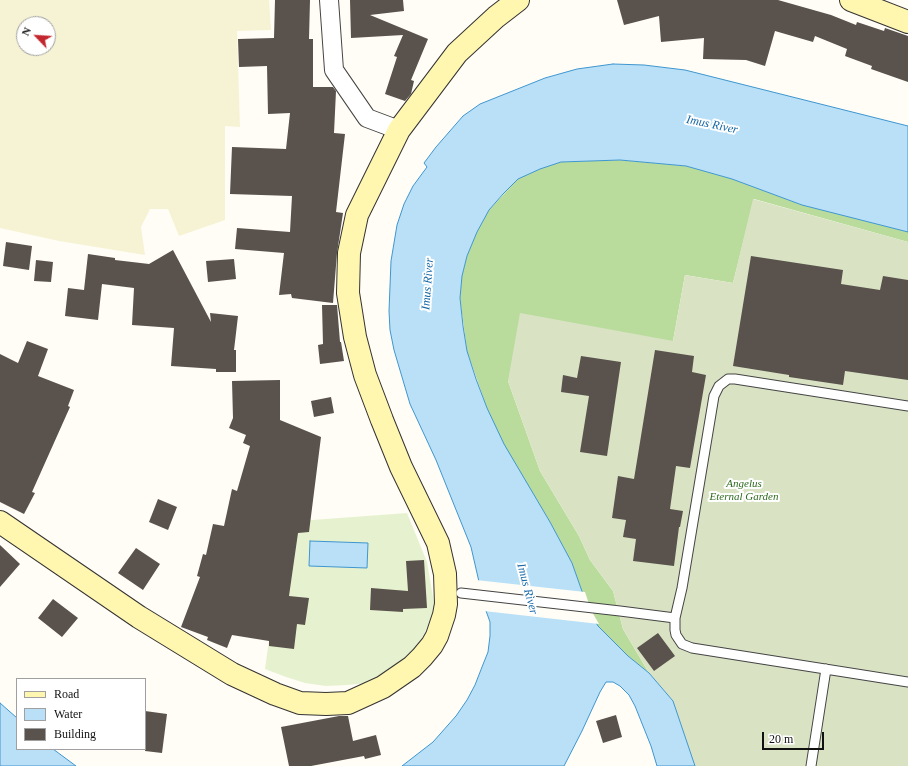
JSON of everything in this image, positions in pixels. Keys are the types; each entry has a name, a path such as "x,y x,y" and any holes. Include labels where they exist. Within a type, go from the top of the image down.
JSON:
{"main road":[{"path":"0,522 139,618 232,674 275,694 300,703 348,703 383,687 412,667 422,657 437,636 444,615 446,589 443,566 438,543 401,467 365,375 355,337 348,293 350,254 357,214 398,130 457,53 496,17 518,0"},
{"path":"851,0 908,22"}],"street":[{"path":"329,0 334,70 367,118 398,130"}],"lane":[{"path":"908,406 735,379 728,379 719,386 714,396 682,588 675,618 675,630 678,640 682,644 692,648 908,682"},
{"path":"461,593 675,618"},
{"path":"811,766 826,669"}],"shaded area":[{"path":"0,0 269,0 271,30 237,31 240,127 225,126 225,220 179,236 168,209 150,209 141,227 145,255 59,241 0,228"}],"green space":[{"path":"620,160 686,166 732,179 802,205 908,232 908,242 754,199 733,283 685,275 673,341 508,381 540,471 579,536 590,560 613,591 623,629 649,673 628,656 598,626 589,611 572,563 550,522 503,444 487,408 467,351 460,298 462,276 467,256 477,232 489,210 518,179 540,169 561,162"},
{"name":"Angelus Eternal Garden","path":"753,199 908,242 908,766 695,766 673,701 649,673 623,629 613,591 590,560 579,536 540,471 508,381 520,313 673,341 685,275 733,283"},
{"path":"407,513 427,562 434,603 431,619 419,645 407,658 390,671 369,683 326,686 305,683 265,669 285,522"}],"water":[{"name":"Imus River","path":"613,64 644,65 685,70 908,126 908,232 802,205 732,179 686,166 620,160 561,162 540,169 518,179 503,194 489,210 477,232 467,256 462,276 460,298 463,326 467,351 476,379 487,408 504,444 550,522 572,563 589,611 598,626 628,656 649,673 673,701 695,766 657,766 651,746 629,695 620,686 613,682 606,682 564,766 402,766 433,742 456,716 467,700 475,685 488,652 490,622 485,608 471,547 436,460 410,404 394,350 390,330 389,311 391,261 397,225 404,204 413,186 427,167 424,163 463,116 480,104 545,78 577,69"},
{"path":"310,541 368,543 367,568 309,566"},
{"path":"0,703 16,717 16,750 54,750 76,766 0,766"}],"pier":[{"path":"476,580 585,592 591,610 599,624 484,611"}],"building":[{"path":"275,0 310,0 309,39 313,39 313,87 333,87 336,91 334,133 345,134 336,212 343,213 337,253 333,303 292,298 291,294 279,295 284,253 235,249 237,228 290,232 292,196 230,194 232,147 286,149 290,113 268,114 267,66 239,67 238,39 274,38"},
{"path":"350,0 403,0 404,11 370,15 428,39 411,80 414,81 411,94 405,101 385,94 397,57 394,56 403,35 351,38"},
{"path":"617,0 778,0 831,15 856,25 857,22 884,31 885,28 908,36 908,82 871,69 872,66 845,56 847,49 815,36 813,42 775,31 765,66 746,60 703,59 704,38 661,42 659,16 624,25"},
{"path":"6,242 32,246 29,270 3,266"},
{"path":"173,250 211,322 210,313 238,316 234,350 236,350 236,372 216,372 216,369 171,366 174,328 132,325 134,288 102,284 98,320 65,316 68,288 84,290 88,254 115,258 115,260 149,264"},
{"path":"751,256 843,270 841,284 880,290 883,276 908,280 908,380 845,371 843,385 789,377 789,375 733,366"},
{"path":"234,259 236,279 208,282 206,261"},
{"path":"36,260 53,262 51,282 34,281"},
{"path":"322,305 337,305 340,342 344,361 320,364 318,345 323,344"},
{"path":"27,341 48,349 38,376 74,390 68,406 70,407 32,492 35,493 24,514 0,502 0,354 18,363"},
{"path":"655,350 694,356 692,372 706,375 690,468 676,466 670,509 683,511 679,527 674,566 633,561 636,539 623,537 626,520 612,518 618,476 634,479"},
{"path":"581,356 621,362 607,456 580,452 589,396 561,392 563,375 577,378"},
{"path":"280,380 280,420 321,437 309,532 298,533 289,596 309,598 305,625 297,624 294,649 269,646 269,641 232,635 227,648 207,640 208,637 181,627 200,577 197,576 203,554 206,555 213,524 224,526 232,489 237,491 250,446 243,443 246,435 229,428 233,418 232,381"},
{"path":"331,397 334,413 314,417 311,401"},
{"path":"158,499 177,507 168,530 149,522"},
{"path":"0,545 20,564 0,587"},
{"path":"136,548 160,564 143,590 118,573"},
{"path":"424,560 427,608 403,609 403,612 370,610 371,588 408,591 406,561"},
{"path":"53,599 78,618 62,637 38,618"},
{"path":"658,633 675,656 654,671 637,648"},
{"path":"146,711 167,714 162,753 145,751"},
{"path":"616,715 622,737 603,743 596,721"},
{"path":"339,716 348,716 353,741 376,735 381,755 365,759 364,756 311,766 289,766 281,727"}]}
